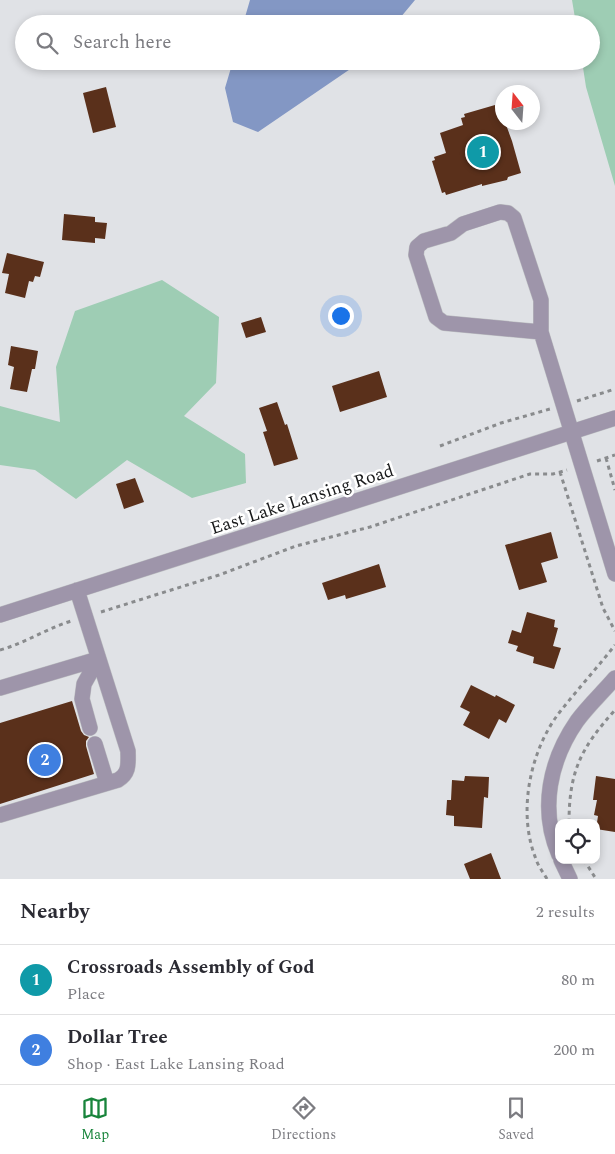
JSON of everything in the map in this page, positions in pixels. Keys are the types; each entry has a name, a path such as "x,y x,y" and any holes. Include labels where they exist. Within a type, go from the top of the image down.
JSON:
{"street":[{"path":"541,332 444,323 436,316 416,255 417,247 424,241 451,233 463,224 500,212 508,213 514,218 541,300 541,332 615,574"},
{"name":"East Lake Lansing Road","path":"0,615 615,418"},
{"path":"0,815 118,780 125,776 128,768 128,751 77,590"},
{"path":"0,688 98,659"},
{"path":"90,728 82,699 82,691 98,659"},
{"path":"555,846 548,817 548,793 553,768 563,744 578,720 615,678"},
{"path":"95,744 107,783"},
{"path":"563,864 570,879"}],"path":[{"path":"440,446 502,423 615,389"},
{"path":"0,650 17,645 56,626 219,575 296,546 370,527 530,474 560,472 615,455"},
{"path":"606,458 615,490"},
{"path":"560,472 603,608 615,631"},
{"path":"569,819 572,780 579,758 615,710"},
{"path":"587,864 596,879"}],"green space":[{"path":"572,0 615,0 615,186 586,87 583,70 600,70 600,15 574,15"},
{"path":"162,280 219,317 216,383 184,416 245,454 246,483 192,498 127,460 76,499 35,470 0,465 0,406 60,422 56,367 75,311"}],"water":[{"path":"250,0 415,0 402,15 246,15"},
{"path":"230,70 349,70 258,132 233,122 225,88"}],"building":[{"path":"106,87 116,127 93,133 83,93"},
{"path":"495,105 495,130 508,130 521,173 508,177 507,180 482,186 482,184 446,195 445,192 442,193 432,161 435,160 434,157 446,153 440,133 463,125 461,118 465,117 464,114"},
{"path":"64,214 95,217 95,222 107,223 105,239 95,238 95,243 62,240"},
{"path":"7,253 44,262 40,277 35,276 33,282 29,281 25,298 5,293 9,274 2,273"},
{"path":"261,317 266,332 246,338 241,323"},
{"path":"11,346 38,351 35,369 32,369 27,392 10,389 14,367 8,365"},
{"path":"379,371 387,397 340,412 332,386"},
{"path":"277,402 285,425 287,424 298,459 274,466 263,432 267,431 259,408"},
{"path":"135,478 144,502 124,509 116,484"},
{"path":"551,532 558,558 541,563 547,582 519,590 505,545"},
{"path":"379,564 386,587 346,599 345,595 328,600 322,583"},
{"path":"527,612 555,620 554,627 558,628 553,646 561,648 554,669 533,663 534,657 516,651 518,646 508,643 512,630 521,633"},
{"path":"471,685 515,705 506,723 499,719 489,739 463,725 470,712 460,707"},
{"path":"72,701 81,731 89,737 86,741 86,746 94,774 0,804 0,723"},
{"path":"465,776 489,777 488,798 484,797 482,828 454,826 454,816 446,815 447,800 451,800 452,780 464,781"},
{"path":"596,776 615,779 615,832 600,830 600,819 594,815 597,800 593,800"},
{"path":"491,853 501,879 470,879 464,864"}],"place":[{"name":"Crossroads Assembly of God","path":"483,152"},
{"name":"Dollar Tree","path":"45,760"}]}
